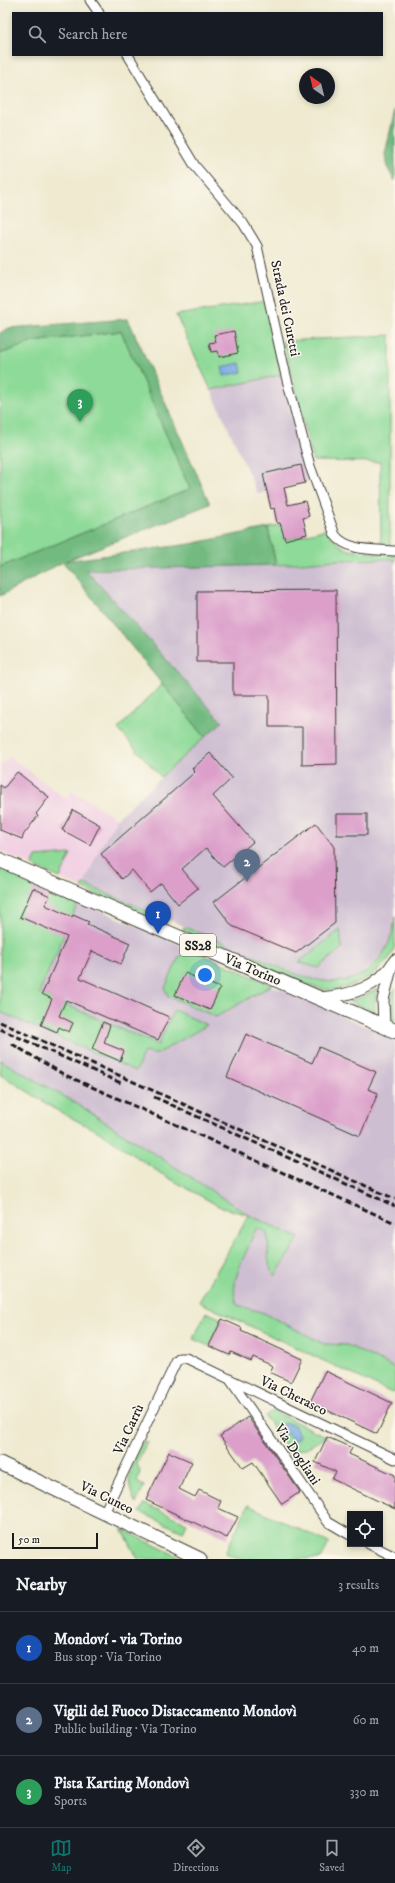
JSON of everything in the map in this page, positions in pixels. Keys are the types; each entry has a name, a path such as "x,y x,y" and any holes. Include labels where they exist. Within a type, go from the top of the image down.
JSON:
{"main road":[{"name":"Via Torino","path":"0,860 390,1028"},
{"name":"Via Cuneo","path":"0,1463 200,1559"}],"street":[{"path":"90,0 98,12"},
{"name":"Strada dei Curetti","path":"129,56 194,166 243,223 257,246 286,376 310,466 335,535 341,542 352,547 395,550"},
{"path":"321,998 347,995 366,988 387,971 394,962"},
{"path":"390,1028 383,1000 394,962"},
{"name":"Via Cherasco","path":"180,1358 186,1358 395,1459"},
{"name":"Via Carrù","path":"104,1513 176,1362 180,1358"},
{"name":"Via Dogliani","path":"231,1381 328,1522 347,1533"},
{"path":"375,1547 395,1557"}],"shaded area":[{"path":"281,375 310,481 258,494 211,390"},
{"path":"392,559 395,562 395,917 391,938 387,948 375,963 357,977 346,981 326,982 305,977 84,884 99,850 117,818 222,722 86,570 276,565 337,560"},
{"path":"10,757 66,799 72,791 117,818 99,850 82,888 0,851 0,766"},
{"path":"79,901 395,1039 395,1392 392,1393 199,1302 249,1215 79,1105 0,1060 0,1012 25,1023"}],"green space":[{"path":"395,110 395,181 387,167 385,154"},
{"path":"266,301 281,375 211,390 176,315"},
{"path":"128,319 210,504 65,561 190,544 268,528 276,565 86,570 222,722 205,737 63,562 0,596 0,567 190,489 121,331 33,342 0,354 0,333 9,328"},
{"path":"121,331 190,489 0,567 0,354 33,342"},
{"path":"390,335 390,546 381,545 380,462 313,461 283,341"},
{"path":"281,525 285,540 327,529 336,541 349,550 395,555 395,562 392,559 337,560 276,565 268,528"},
{"path":"162,684 205,737 161,777 118,729"},
{"path":"71,854 60,878 32,866 36,857"},
{"path":"0,866 79,901 39,993 158,1045 174,1010 207,1025 157,1054 144,1052 136,1071 0,1012"},
{"path":"84,884 166,919 164,923 82,888"},
{"path":"395,917 395,945 386,962 378,970 360,982 339,989 330,990 320,989 303,983 182,931 184,927 283,969 299,975 330,982 345,981 359,976 378,961 386,949 393,931"},
{"path":"340,930 342,948 318,968 299,962"},
{"path":"192,950 272,985 216,1017 168,996 165,988 179,957"},
{"path":"395,988 395,1021 394,1021 390,1010"},
{"path":"377,989 375,1012 348,1001 362,997"},
{"path":"0,1060 79,1105 249,1215 220,1207 160,1173 101,1133 60,1112 0,1074"},
{"path":"249,1215 299,1238 275,1276 269,1265 268,1238 266,1232 257,1228 236,1278 235,1296 237,1305 264,1313 324,1344 347,1345 395,1368 395,1392 392,1393 199,1302"},
{"path":"206,1312 222,1319 209,1346 193,1339"},
{"path":"273,1411 327,1437 306,1448 289,1452 265,1416"},
{"path":"142,1442 147,1442 137,1464 140,1472 137,1482 144,1486 136,1504 132,1495 129,1479 132,1465"},
{"path":"145,1504 187,1523 183,1532 140,1512"},
{"path":"248,1505 329,1543 321,1559 238,1559 225,1553"},
{"path":"122,1529 183,1559 138,1559"}],"water":[{"path":"240,363 242,372 224,376 222,367"},
{"path":"283,1423 294,1425 299,1435 298,1439 293,1440 289,1435 279,1430 279,1426"}],"building":[{"path":"234,331 238,353 219,357 218,351 211,352 209,343 216,342 214,335"},
{"path":"301,465 305,483 284,488 288,505 305,501 309,516 303,518 307,534 285,540 280,523 277,523 274,508 271,509 263,474"},
{"path":"336,590 337,764 302,765 302,727 269,727 269,695 233,695 233,662 197,662 197,591"},
{"path":"210,753 232,778 213,796 253,842 223,867 206,848 182,869 198,888 178,904 161,883 150,892 132,870 122,879 101,854 195,772 192,769"},
{"path":"17,772 49,797 36,814 38,816 24,834 22,839 0,830 0,785 4,788"},
{"path":"73,810 100,825 90,845 62,830"},
{"path":"337,814 367,814 367,835 337,835"},
{"path":"316,823 334,847 335,923 296,953 232,926 214,902"},
{"path":"33,888 50,896 45,905 72,917 73,915 89,922 87,924 130,943 121,964 92,951 80,978 169,1017 158,1040 66,1000 59,1016 73,1023 69,1032 59,1027 57,1032 41,1025 52,999 42,994 67,937 20,917"},
{"path":"185,973 220,988 210,1010 175,995"},
{"path":"103,1022 110,1025 104,1043 124,1051 120,1061 92,1049"},
{"path":"246,1034 312,1063 319,1047 376,1072 368,1089 378,1093 360,1136 227,1077"},
{"path":"222,1319 242,1328 241,1331 302,1359 291,1382 270,1372 273,1366 253,1357 251,1361 231,1352 229,1355 209,1346"},
{"path":"325,1371 392,1403 377,1434 310,1402"},
{"path":"248,1417 300,1492 282,1504 253,1462 243,1468 220,1436"},
{"path":"327,1437 352,1448 349,1454 395,1475 395,1509 332,1479 336,1472 315,1462"},
{"path":"169,1452 192,1462 179,1489 195,1497 199,1490 221,1501 218,1508 238,1517 227,1538 146,1500"}],"railway":[{"path":"0,1022 395,1199"},
{"path":"0,1029 123,1084"},
{"path":"12,1044 63,1074 395,1223"},
{"path":"154,1097 395,1206"}],"place":[{"name":"Pista Karting Mondovì","path":"80,422"},
{"name":"Vigili del Fuoco Distaccamento Mondovì","path":"247,882"},
{"name":"Mondoví - via Torino","path":"158,934"}]}
